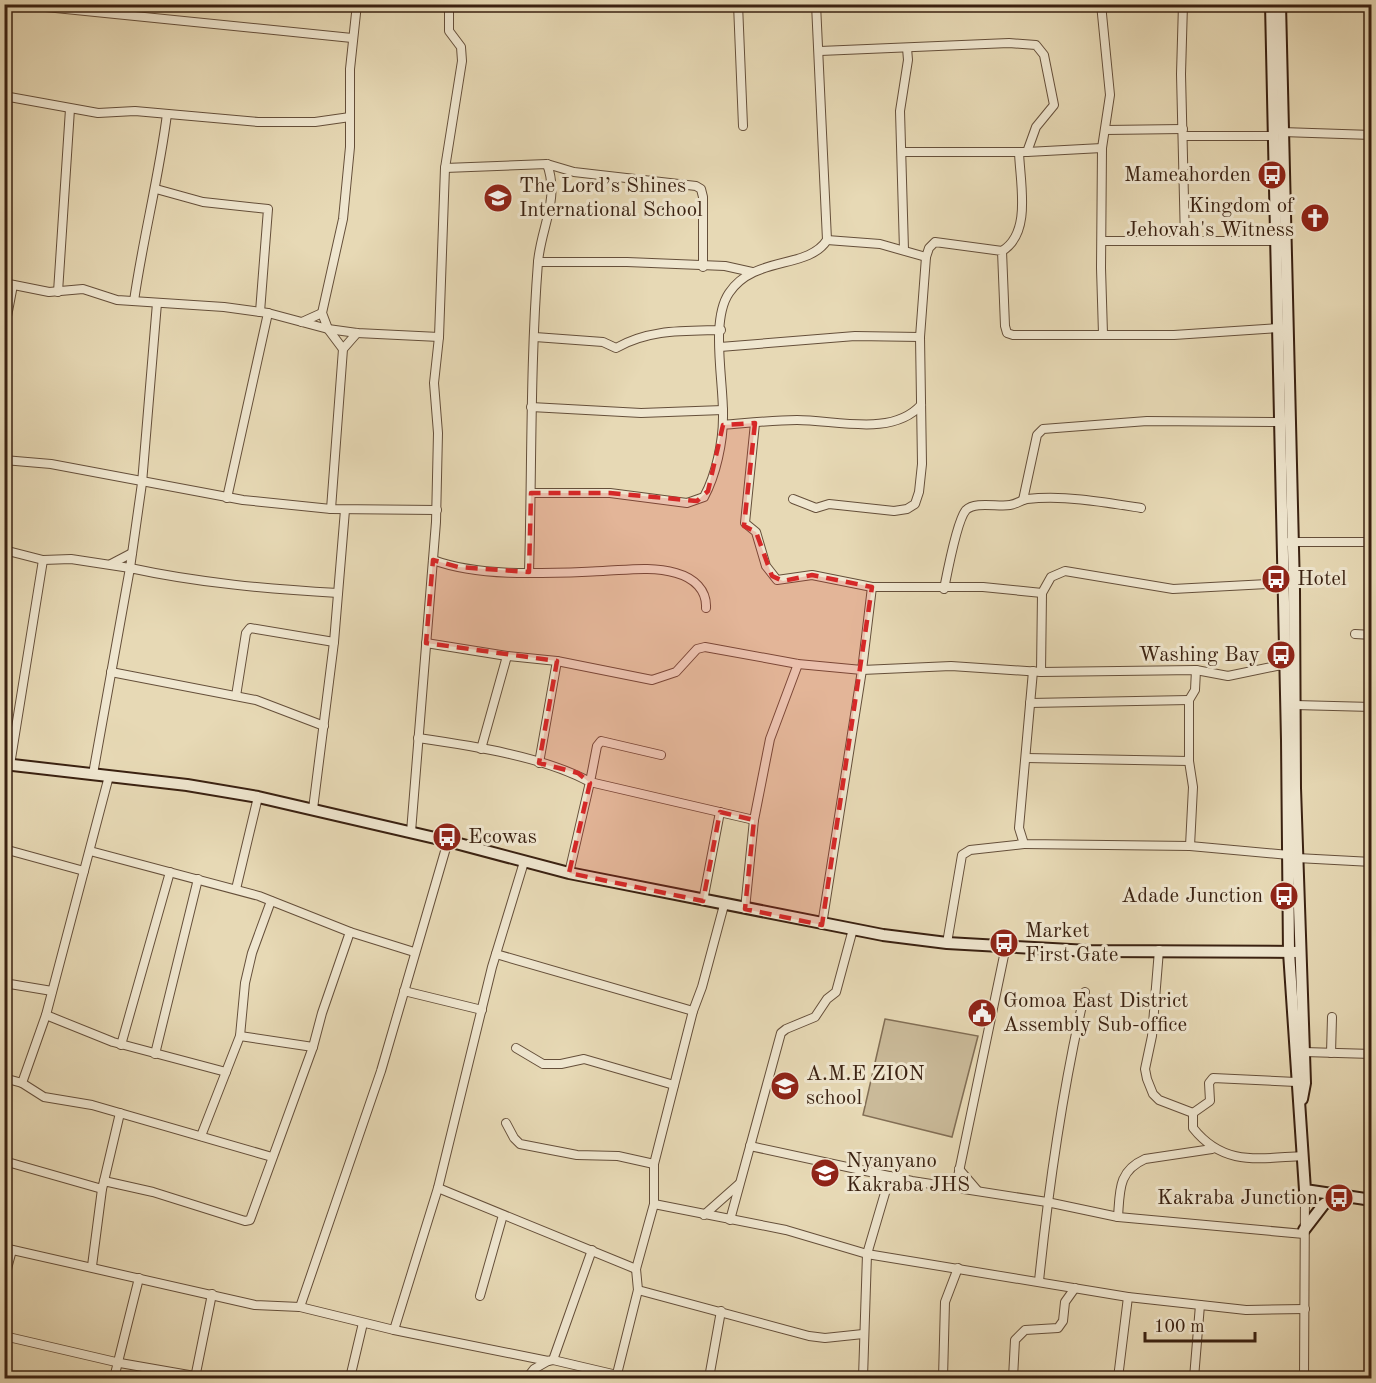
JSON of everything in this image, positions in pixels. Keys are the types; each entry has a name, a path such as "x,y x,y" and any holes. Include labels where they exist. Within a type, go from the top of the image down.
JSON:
{"street":[{"path":"16,4 352,38"},
{"path":"343,349 328,329 322,313 343,219 350,147 352,38 357,4"},
{"path":"411,832 436,510 438,433 434,393 439,337 445,168 462,61 461,47 449,31 450,4"},
{"path":"738,4 743,126"},
{"path":"816,4 820,51 827,240"},
{"path":"1101,4 1110,95 1102,148 1103,334"},
{"path":"1183,4 1185,241"},
{"path":"1271,4 1278,134 1288,542 1295,705 1294,952 1296,1082 1301,1104 1305,1190 1304,1378"},
{"path":"1280,4 1276,241 1280,422 1288,542 1284,583 1293,857"},
{"path":"793,499 816,508 829,504 894,511 907,509 915,504 919,492 920,337 926,257 932,245 938,242 1002,251 1015,241 1020,227 1023,152 1036,127 1054,105 1049,73 1040,48 1009,43 820,51"},
{"path":"904,250 903,152 900,111 908,60 907,48"},
{"path":"4,96 98,113 135,111 258,122 315,122 350,117"},
{"path":"58,292 70,109"},
{"path":"134,301 145,230 156,189 167,114"},
{"path":"1105,130 1371,135"},
{"path":"903,152 1023,152 1102,148"},
{"path":"445,168 547,164 574,171 690,185 701,189 703,267"},
{"path":"528,572 531,407 538,262 553,181 547,164"},
{"path":"156,189 203,202 268,209 264,313 226,498"},
{"path":"531,493 610,493 687,503 705,497 723,425 720,346 723,305 729,292 752,272 809,255 827,240 880,244 926,257"},
{"path":"1103,241 1276,241"},
{"path":"1002,251 1004,320 1007,333 1019,336 1174,335 1278,328"},
{"path":"538,262 627,262 736,268 752,272"},
{"path":"4,332 9,284 58,292 83,288 106,298 264,313 328,329 357,333 439,337"},
{"path":"93,774 130,568 142,483 157,303"},
{"path":"302,322 322,313"},
{"path":"535,337 603,342 613,348 654,333 721,330"},
{"path":"331,510 343,349 357,333"},
{"path":"720,346 855,336 920,337"},
{"path":"723,425 795,420 876,424 910,417 921,405"},
{"path":"531,407 641,413 723,410"},
{"path":"910,417 920,423"},
{"path":"1023,500 1037,435 1043,429 1147,421 1280,422"},
{"path":"754,423 745,523 747,527 756,532 761,552 772,576 783,581 812,575 872,586 944,589 983,587 1042,593"},
{"path":"4,460 51,464 226,498 331,510 436,510"},
{"path":"944,589 954,540 967,509 972,506 1011,505 1023,500 1070,499 1141,508"},
{"path":"313,809 334,642 345,510"},
{"path":"1288,542 1371,542"},
{"path":"4,550 44,560 71,560 110,565 179,578 256,588 338,593"},
{"path":"110,565 132,553"},
{"path":"44,560 7,765 109,776 258,797 448,841 569,873 822,925 947,943 1089,951 1294,952"},
{"path":"433,560 458,567 528,572 644,569 675,573 703,589 707,596 706,608"},
{"path":"1024,844 1019,828 1030,703 1037,671 1042,593 1052,577 1065,571 1173,589 1284,583"},
{"path":"822,925 862,670 872,586"},
{"path":"236,696 246,633 250,628 334,642"},
{"path":"1355,634 1371,634"},
{"path":"426,643 507,656 557,661 652,680 676,672 700,647 798,664 862,670 951,666 1037,671 1196,670 1228,676 1286,664"},
{"path":"481,749 507,656"},
{"path":"539,763 557,661"},
{"path":"745,909 754,820 770,739 798,664"},
{"path":"1190,846 1192,787 1189,761 1189,700 1196,690 1196,670"},
{"path":"111,672 269,704 324,726"},
{"path":"1030,703 1189,700"},
{"path":"1295,705 1371,707"},
{"path":"418,738 481,749 539,763 578,773 590,782 754,820"},
{"path":"569,873 597,746 601,741 661,755"},
{"path":"1026,759 1189,761"},
{"path":"22,1083 46,1015 109,776"},
{"path":"236,889 258,797"},
{"path":"704,901 720,812"},
{"path":"300,1307 381,1071 448,841"},
{"path":"947,943 962,855 970,850 1024,844 1190,846 1293,857 1371,862"},
{"path":"4,849 84,871"},
{"path":"90,851 236,889 350,932 414,952"},
{"path":"394,1330 438,1188 496,954 524,862"},
{"path":"121,1045 170,872"},
{"path":"155,1054 198,879"},
{"path":"201,1136 240,1036 245,982 252,953 271,902"},
{"path":"4,1280 8,1249 92,1266 255,1305 300,1307 394,1330 551,1360 617,1377 638,1290 636,1269 654,1204 654,1164 693,1011 702,987 724,905"},
{"path":"730,1220 781,1033 815,1017 827,999 836,992 853,928"},
{"path":"4,1161 103,1185 153,1192 245,1221 252,1215 313,1047 321,1013 350,932"},
{"path":"956,1186 1006,946"},
{"path":"1159,950 1152,1036 1145,1069 1153,1094 1159,1100 1193,1113"},
{"path":"1294,952 1304,1052 1305,1083 1301,1104"},
{"path":"496,954 693,1011"},
{"path":"4,983 52,991"},
{"path":"404,990 482,1010"},
{"path":"1039,1281 1047,1202 1063,1101 1085,992"},
{"path":"46,1015 121,1045 226,1072"},
{"path":"1331,1053 1332,1017"},
{"path":"240,1036 313,1047"},
{"path":"516,1048 543,1064 561,1065 584,1059 674,1085"},
{"path":"1304,1052 1371,1054"},
{"path":"4,1078 22,1083 44,1097 93,1105 272,1157"},
{"path":"1193,1113 1210,1101 1209,1083 1213,1078 1296,1082"},
{"path":"92,1266 103,1185 120,1113"},
{"path":"1193,1113 1193,1128 1212,1149"},
{"path":"506,1123 520,1144 577,1155 618,1156 654,1164"},
{"path":"750,1146 890,1176 1047,1202 1119,1217 1304,1232"},
{"path":"1119,1217 1121,1186 1128,1168 1145,1158 1212,1149 1240,1158 1303,1156"},
{"path":"959,1169 977,1190"},
{"path":"862,1378 867,1254 890,1176"},
{"path":"704,1215 740,1183"},
{"path":"438,1188 636,1269"},
{"path":"1305,1190 1337,1197 1371,1200"},
{"path":"1304,1232 1324,1204 1337,1197"},
{"path":"1358,1199 1371,1209"},
{"path":"654,1204 786,1230 867,1254 1128,1297 1246,1310 1305,1309"},
{"path":"480,1296 503,1215"},
{"path":"527,1378 534,1369 551,1360 592,1250"},
{"path":"942,1378 945,1302 958,1268"},
{"path":"114,1378 120,1363 139,1278"},
{"path":"1013,1378 1015,1340 1025,1330 1058,1328 1063,1321 1065,1302 1075,1288"},
{"path":"638,1290 809,1336 825,1338 863,1334"},
{"path":"195,1378 212,1294"},
{"path":"1118,1378 1128,1297"},
{"path":"1194,1378 1200,1305"},
{"path":"709,1378 721,1311"},
{"path":"350,1378 363,1323"},
{"path":"4,1336 120,1363 195,1378 206,1378"}],"highlighted area":[{"path":"755,423 744,526 756,532 772,576 783,581 812,575 872,587 822,925 745,909 754,820 720,812 703,901 569,873 590,783 578,773 539,763 557,661 426,643 433,560 458,567 529,572 531,493 610,493 697,501 708,491 723,425"}],"shaded area":[{"path":"885,1019 978,1036 952,1137 863,1115"}],"place":[{"name":"Mameahorden","path":"1272,175"},
{"name":"The Lord’s Shines International School","path":"498,198"},
{"name":"Kingdom of Jehovah's Witness","path":"1315,218"},
{"name":"Hotel","path":"1276,579"},
{"name":"Washing Bay","path":"1281,655"},
{"name":"Ecowas","path":"447,837"},
{"name":"Adade Junction","path":"1284,896"},
{"name":"Market First Gate","path":"1004,943"},
{"name":"Gomoa East District Assembly Sub-office","path":"982,1013"},
{"name":"A.M.E ZION school","path":"785,1086"},
{"name":"Nyanyano Kakraba JHS","path":"825,1173"},
{"name":"Kakraba Junction","path":"1339,1198"}]}
